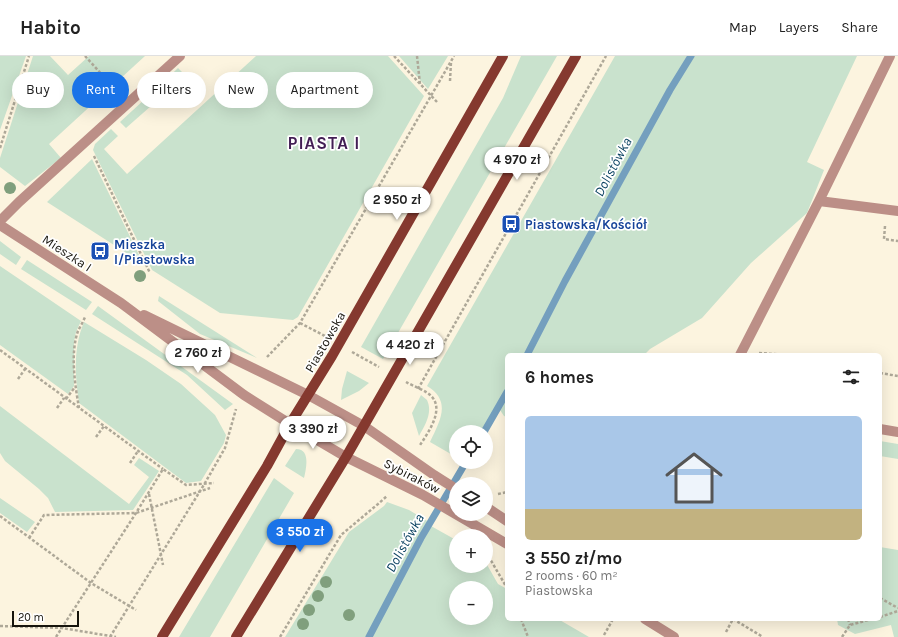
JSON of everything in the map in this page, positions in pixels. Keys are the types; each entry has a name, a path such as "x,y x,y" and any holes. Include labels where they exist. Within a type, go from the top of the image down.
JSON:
{"main road":[{"name":"Piastowska","path":"162,637 267,466 290,424 339,344 503,56"},
{"path":"236,637 346,457 576,56"}],"street":[{"path":"129,103 180,56"},
{"path":"741,353 892,58"},
{"path":"0,221 18,202 124,108"},
{"path":"820,201 898,211"},
{"name":"Mieszka I","path":"0,225 120,303 244,395 290,424"},
{"name":"Mieszka I","path":"120,303 308,396"},
{"name":"Sybiraków","path":"308,396 364,426 434,476 449,485"},
{"name":"Sybiraków","path":"290,424 346,457 423,495 505,543"},
{"path":"882,429 898,432"},
{"path":"493,512 505,520"},
{"path":"648,621 674,637"}],"path":[{"path":"0,148 29,56"},
{"path":"86,56 100,72"},
{"path":"394,56 437,102"},
{"path":"417,56 420,84"},
{"path":"259,371 265,360 300,323 431,97 453,56"},
{"path":"300,323 418,389 606,56"},
{"path":"450,81 451,60"},
{"path":"87,141 150,273"},
{"path":"886,210 884,239 898,241"},
{"path":"79,408 76,387 76,342 78,332 85,317"},
{"path":"0,350 186,485 214,482"},
{"path":"18,379 26,369"},
{"path":"882,373 898,376"},
{"path":"57,408 76,387"},
{"path":"110,637 226,448 236,409 244,395"},
{"path":"96,437 104,426"},
{"path":"130,463 138,451"},
{"path":"56,637 163,469"},
{"path":"29,538 44,514 136,513 210,488"},
{"path":"497,494 505,492"},
{"path":"148,494 164,565"},
{"path":"280,637 341,535 385,497"},
{"path":"0,516 91,583 136,610"},
{"path":"493,564 505,585"},
{"path":"882,599 898,608"},
{"path":"882,616 898,611"},
{"path":"522,621 528,637"},
{"path":"604,635 611,621"},
{"path":"726,632 732,621"},
{"path":"736,621 764,637"},
{"path":"849,621 850,625"},
{"path":"842,637 850,625 865,621"},
{"path":"0,626 62,628 116,637"}],"green space":[{"path":"0,56 26,56 20,72 12,72 12,96 0,130"},
{"path":"33,56 50,56 68,75 89,56 145,56 128,72 72,72 72,108 88,108 49,144 61,158 25,186 0,167 0,158 16,108 64,108 64,72 28,72"},
{"path":"256,56 388,56 424,96 298,317 293,320 220,313 152,270 93,150 95,144 111,129 118,136 104,149 127,174 199,108 206,108 206,102 214,94 214,108 268,108 268,72 239,72"},
{"path":"399,56 448,56 428,89"},
{"path":"521,56 557,56 383,359 361,347 503,98"},
{"path":"615,56 857,56 807,162 824,170 807,213 751,263 702,318 650,349 646,353 505,353 505,416 498,407 488,425 449,425 449,453 430,442 442,412 442,405 435,392 427,386"},
{"path":"178,68 182,72 174,72"},
{"path":"137,106 137,108 149,108 126,128 120,122"},
{"path":"92,159 141,259 142,263 47,202"},
{"path":"0,241 21,257 16,265 0,254"},
{"path":"27,260 92,302 86,310 21,269"},
{"path":"0,266 81,321 76,332 74,342 74,386 68,394 0,345"},
{"path":"159,296 257,358 200,334 158,301"},
{"path":"98,306 233,404 225,410 187,375 92,314"},
{"path":"84,322 146,360 181,384 215,415 226,435 224,443 201,481 186,483 79,403 76,362 80,332"},
{"path":"347,371 369,383 359,391 341,400 342,389"},
{"path":"421,395 427,400 429,405 429,414 424,428 419,436 412,413"},
{"path":"0,406 129,504 149,477 134,465 139,458 159,471 133,510 55,512 48,498 5,461 0,453"},
{"path":"882,441 898,444 898,459 882,456"},
{"path":"296,449 304,452 306,456 304,478 285,466"},
{"path":"274,478 294,493 210,637 179,637"},
{"path":"0,498 35,522 27,532 0,513"},
{"path":"387,502 409,510 429,522 431,526 449,536 449,573 492,573 498,584 505,588 505,621 561,621 589,637 285,637 349,532 384,506"},
{"path":"882,547 898,550 898,637 894,637 891,625 855,634 838,625 837,621 882,621"}],"waterway":[{"name":"Dolistówka","path":"528,353 565,281 670,90 691,56"},
{"name":"Dolistówka","path":"488,425 505,395"},
{"name":"Dolistówka","path":"369,637 421,538 462,469"}],"place":[{"name":"Piastowska/Kościół","path":"511,224"},
{"name":"Mieszka I/Piastowska","path":"100,251"}],"district":[{"name":"PIASTA I","path":"324,143"}]}
